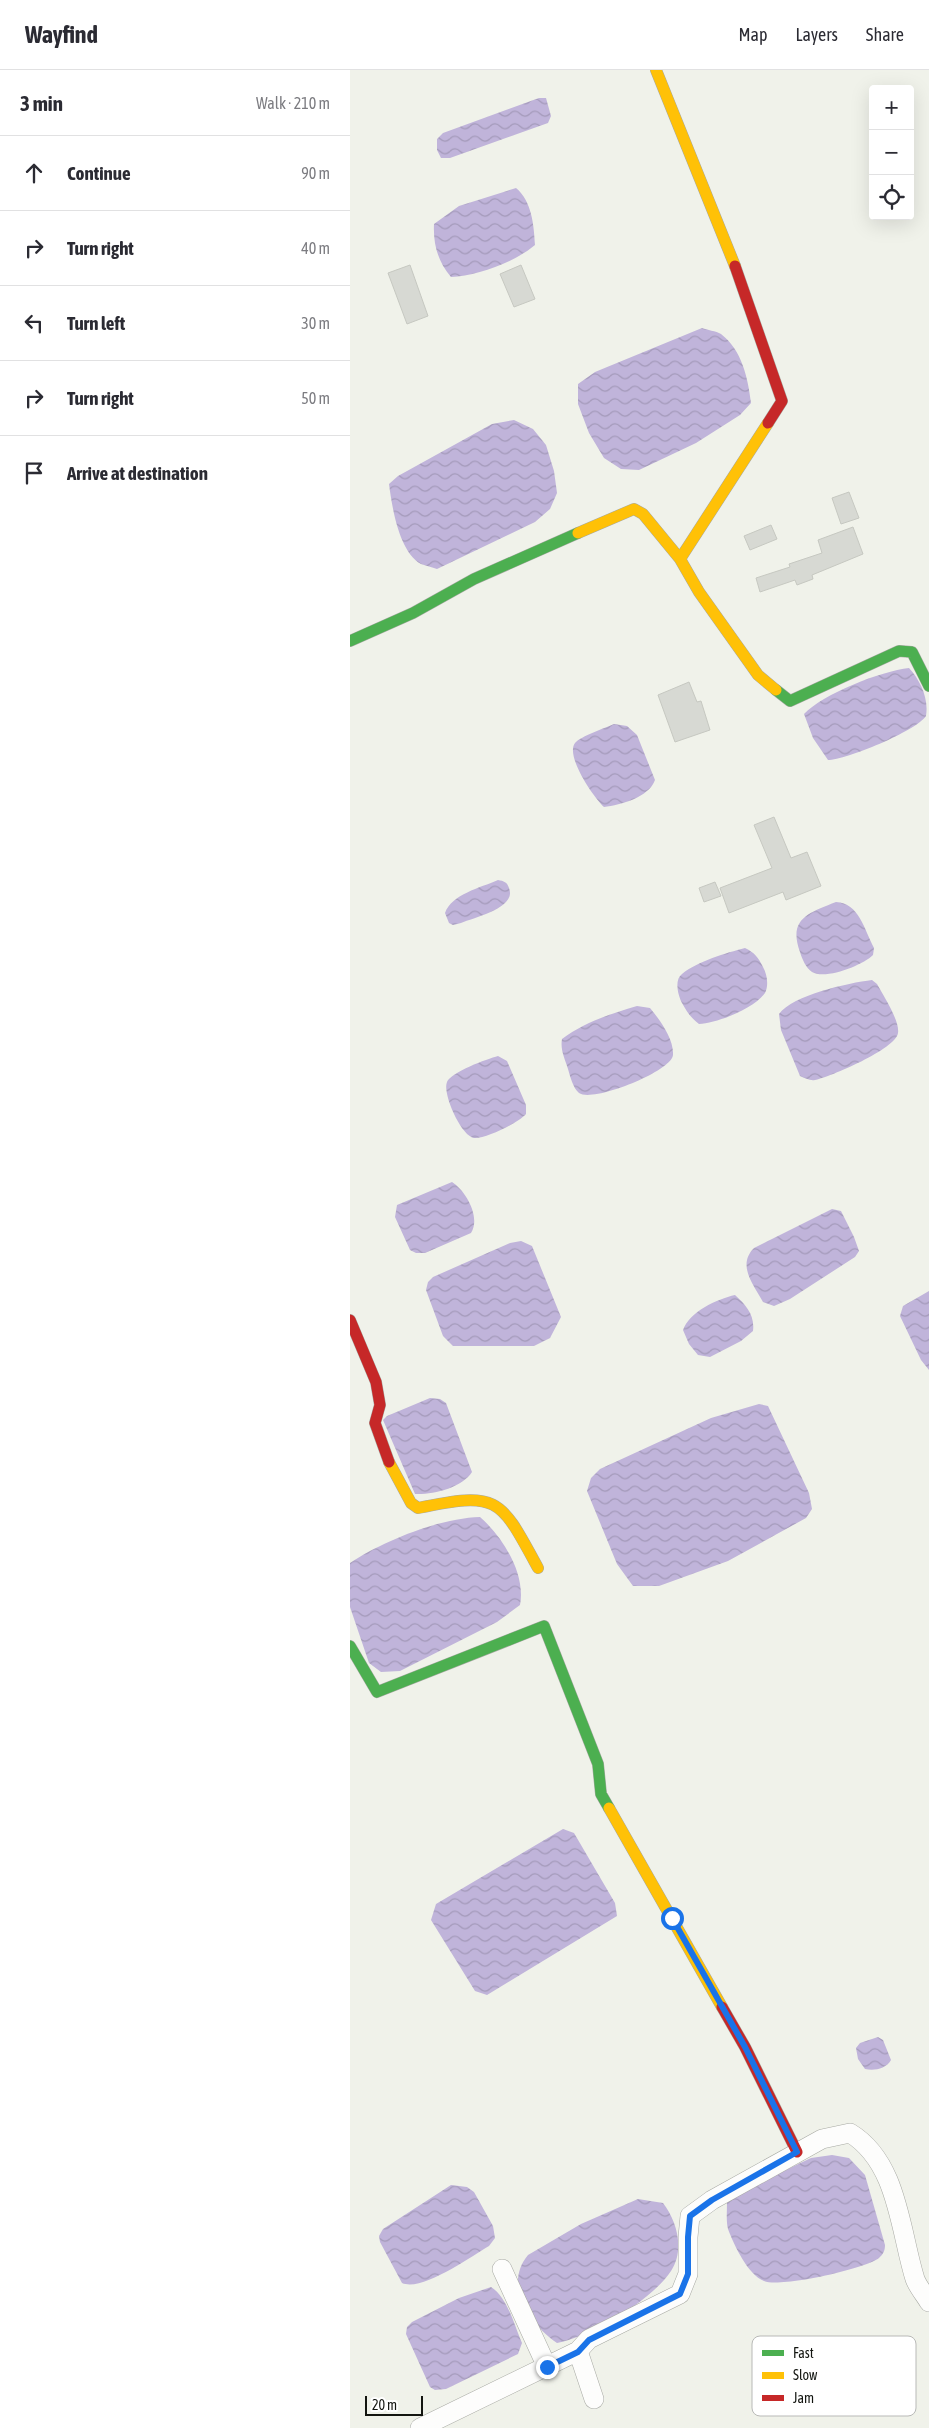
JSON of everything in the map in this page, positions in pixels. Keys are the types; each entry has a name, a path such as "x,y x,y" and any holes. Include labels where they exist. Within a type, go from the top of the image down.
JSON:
{"street":[{"path":"656,70 738,272 782,401 680,560"},
{"path":"350,641 413,613 474,578 634,509 643,514 680,560 699,592 758,675 790,701 899,651 912,652 929,686"},
{"path":"350,1320 376,1382 380,1405 375,1423 394,1472 411,1503 418,1508 457,1500 489,1501 500,1510 515,1528 538,1568"},
{"path":"350,1646 377,1692 544,1626 598,1764 601,1794 745,2047 797,2152"},
{"path":"420,2428 578,2352 589,2340 680,2294 688,2274 690,2216 712,2200 822,2139 850,2133 866,2142 887,2179 906,2240 916,2281 929,2302"},
{"path":"502,2269 547,2367"},
{"path":"578,2352 594,2399"}],"water":[{"path":"539,98 546,98 551,116 548,123 450,158 441,158 437,150 437,139 443,133"},
{"path":"516,188 529,207 533,222 535,245 517,257 495,267 472,274 451,277 437,252 434,239 434,224 459,206"},
{"path":"702,328 721,334 734,348 746,374 751,403 740,415 696,443 639,470 621,469 604,458 589,433 578,404 578,384 595,372"},
{"path":"514,420 533,429 546,445 554,471 557,493 550,509 535,522 437,569 421,564 413,558 402,539 392,505 389,484 398,476 492,424"},
{"path":"909,668 923,690 927,709 926,716 909,729 880,744 837,759 828,760 813,738 804,714 813,706 838,691 883,674"},
{"path":"614,724 627,726 637,735 655,780 647,791 634,799 604,807 594,795 577,767 573,749 575,743 582,738"},
{"path":"498,880 504,881 509,888 510,895 507,901 484,915 453,925 449,923 445,913 454,901 467,892"},
{"path":"836,902 844,903 850,907 860,918 874,948 873,955 853,967 835,973 818,974 812,972 804,963 797,941 797,932 803,919 809,914"},
{"path":"745,948 756,956 764,970 767,983 765,993 760,999 744,1010 715,1021 699,1024 689,1015 681,1000 678,992 678,980 682,974 704,961"},
{"path":"872,980 877,984 896,1022 898,1033 894,1039 875,1054 834,1074 813,1080 800,1076 781,1030 779,1014 786,1007 808,996 836,987"},
{"path":"637,1006 650,1008 666,1030 673,1049 673,1055 669,1062 647,1077 615,1090 587,1095 579,1093 572,1082 564,1058 562,1039 607,1015"},
{"path":"498,1056 507,1061 526,1105 526,1114 502,1130 474,1138 458,1122 447,1095 447,1082 462,1070"},
{"path":"452,1182 467,1198 473,1212 474,1227 471,1233 425,1253 416,1253 410,1250 395,1217 397,1205"},
{"path":"832,1209 841,1211 854,1237 859,1251 855,1257 790,1299 774,1306 763,1302 748,1275 747,1261 749,1254 754,1248"},
{"path":"521,1241 532,1246 561,1317 550,1338 534,1346 453,1346 443,1336 426,1290 428,1282 433,1277 510,1243"},
{"path":"929,1291 929,1370 921,1360 900,1316 903,1306"},
{"path":"735,1295 751,1315 753,1331 741,1341 710,1357 698,1355 689,1344 683,1330 686,1323 704,1307"},
{"path":"430,1398 440,1399 446,1403 472,1472 467,1478 454,1486 438,1492 415,1494 383,1420 387,1416"},
{"path":"759,1404 768,1406 809,1493 812,1509 806,1518 728,1561 659,1586 633,1586 617,1564 587,1491 591,1478 600,1469 711,1418"},
{"path":"480,1517 497,1535 511,1557 520,1581 520,1605 497,1622 400,1671 381,1672 369,1663 350,1607 350,1563 412,1532 464,1518"},
{"path":"563,1829 574,1833 615,1903 617,1916 487,1995 475,1991 431,1920 436,1904"},
{"path":"878,2037 883,2040 891,2060 880,2069 865,2069 858,2059 856,2048 860,2043"},
{"path":"832,2155 849,2158 865,2175 885,2245 883,2254 871,2262 857,2267 804,2280 773,2282 758,2278 742,2259 728,2229 727,2202 733,2195 811,2158"},
{"path":"451,2185 467,2187 474,2192 493,2226 495,2238 489,2246 446,2272 421,2283 402,2283 380,2242 379,2236 383,2229"},
{"path":"638,2199 663,2203 672,2218 678,2236 678,2254 671,2271 650,2294 620,2316 587,2333 557,2343 537,2325 523,2303 518,2279 521,2267 528,2255 581,2224"},
{"path":"491,2287 502,2298 513,2320 522,2343 518,2354 446,2389 435,2390 430,2387 406,2334 407,2327 412,2322 459,2298"}],"building":[{"path":"410,265 428,316 407,324 388,273"},
{"path":"521,265 535,299 514,307 500,274"},
{"path":"849,492 859,518 841,524 832,498"},
{"path":"771,525 777,539 750,550 744,536"},
{"path":"853,527 863,554 812,575 813,579 797,585 795,580 760,592 756,578 790,567 789,564 822,553 818,540"},
{"path":"689,682 697,702 701,701 710,730 675,742 658,695"},
{"path":"774,817 791,858 807,852 821,886 786,900 783,892 729,913 720,888 772,868 754,825"},
{"path":"715,882 721,896 704,902 699,888"}],"traffic: fast":[{"path":"350,641 413,613 474,579 578,533"},
{"path":"776,690 790,701 899,651 912,652 929,686"},
{"path":"350,1646 377,1692 544,1626 598,1764 601,1794 609,1808"}],"traffic: slow":[{"path":"656,70 735,266"},
{"path":"680,559 768,423"},
{"path":"578,533 634,509 643,514 680,559 699,592 758,675 776,690"},
{"path":"389,1462 411,1503 418,1508 466,1500 482,1501 494,1505 505,1514 515,1527 538,1568"},
{"path":"609,1808 722,2007"}],"traffic: jam":[{"path":"735,266 782,401 768,423"},
{"path":"350,1320 376,1382 380,1405 375,1423 389,1462"},
{"path":"722,2007 745,2047 797,2152"}],"route":[{"path":"547,2367 578,2352 589,2340 680,2294 688,2274 690,2216 712,2200 797,2152 745,2047 672,1918"}]}
